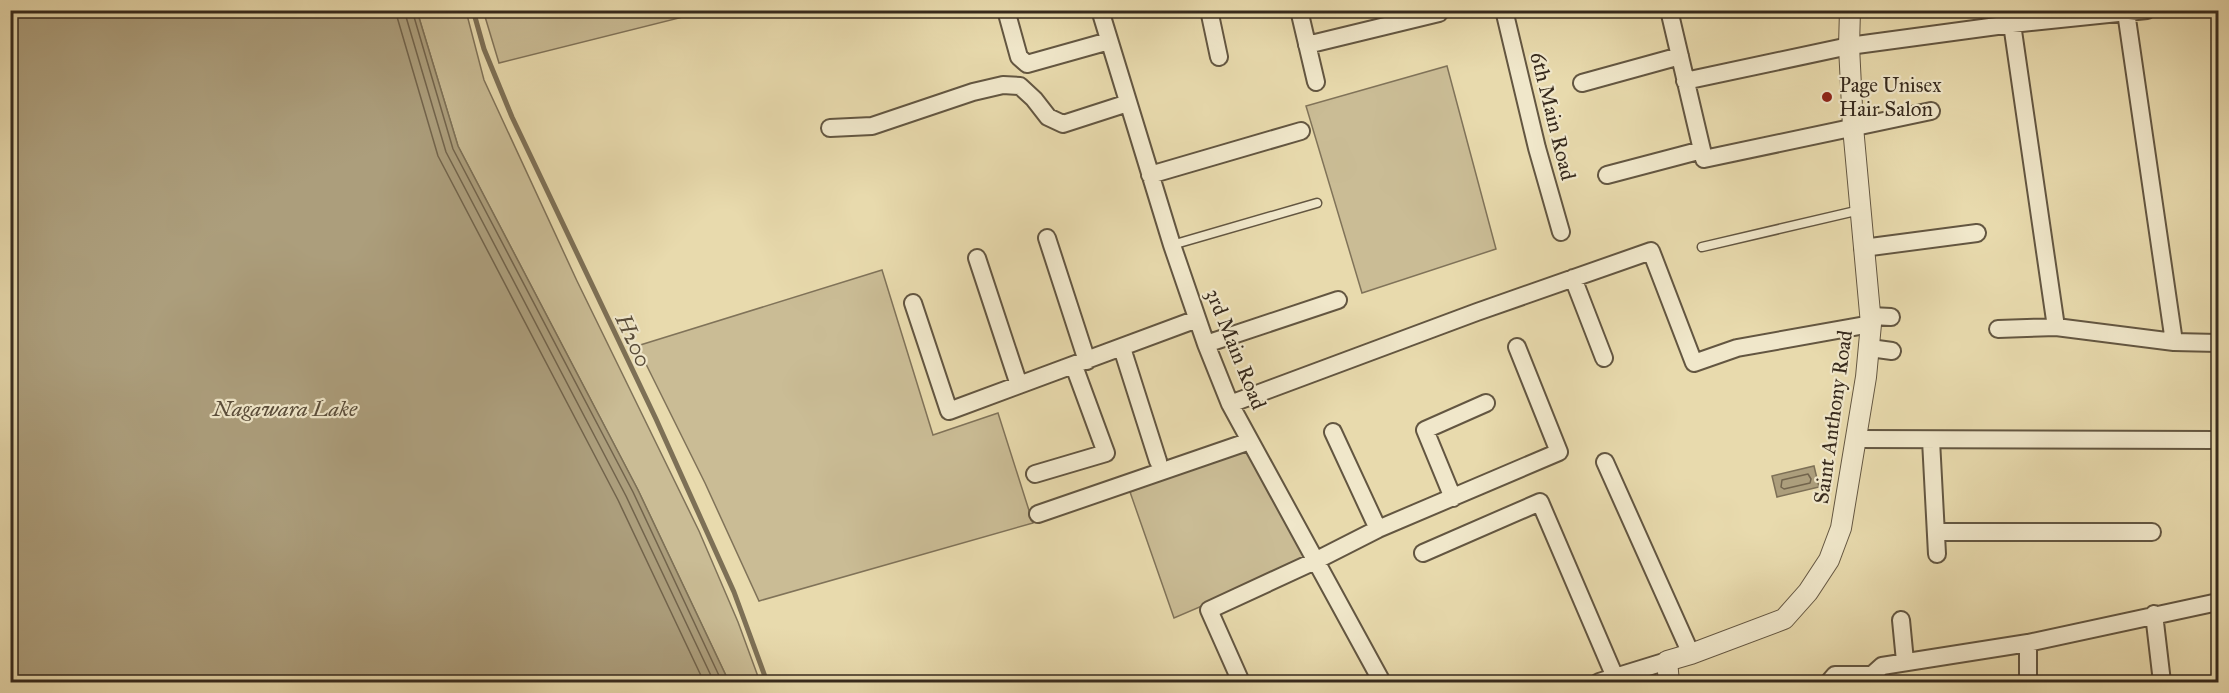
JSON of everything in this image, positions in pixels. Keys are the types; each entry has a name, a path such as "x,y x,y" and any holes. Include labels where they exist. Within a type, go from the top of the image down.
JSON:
{"street":[{"path":"1006,10 1019,57 1027,64 1109,41"},
{"name":"3rd Main Road","path":"1100,10 1172,245 1206,344 1230,404 1382,682"},
{"path":"1209,10 1219,57"},
{"path":"1299,10 1316,82"},
{"name":"6th Main Road","path":"1504,10 1537,148 1561,232"},
{"path":"1669,10 1704,159 1931,111"},
{"name":"Saint Anthony Road","path":"1607,680 1691,654 1785,619 1808,592 1828,560 1841,528 1870,348 1871,320 1853,127 1849,46 1850,10"},
{"path":"1685,81 1849,46 2012,24 2147,10"},
{"path":"2126,12 2174,342"},
{"path":"1306,45 1439,13"},
{"path":"2012,24 2056,327"},
{"path":"1582,83 1680,56"},
{"path":"830,128 872,126 973,92 1003,85 1020,86 1048,117 1063,124 1128,103"},
{"path":"1150,175 1301,131"},
{"path":"1607,175 1702,150"},
{"path":"1863,248 1977,233"},
{"path":"1035,474 1106,453 1047,238"},
{"path":"1230,404 1651,251 1694,363 1737,348 1891,317"},
{"path":"977,258 1019,385"},
{"path":"1573,278 1604,358"},
{"path":"1206,344 1338,300"},
{"path":"913,303 949,411 1197,319"},
{"path":"1998,329 2056,327 2174,342 2218,343"},
{"path":"1241,682 1209,610 1378,529 1559,452 1516,347"},
{"path":"1122,348 1158,461"},
{"path":"1870,348 1892,351"},
{"path":"1453,498 1425,429 1486,404"},
{"path":"1333,432 1378,529"},
{"path":"1857,438 2218,440"},
{"path":"1931,440 1937,554"},
{"path":"1038,514 1250,441"},
{"path":"1605,462 1691,654"},
{"path":"1423,553 1540,502 1607,680"},
{"path":"1936,532 2152,532"},
{"path":"1829,682 1835,675 1873,679 1882,666 2028,643 2218,602"},
{"path":"2154,614 2162,682"},
{"path":"1901,620 1905,661"},
{"path":"2028,643 2028,682"},
{"path":"1667,661 1669,682"}],"lane":[{"path":"1172,245 1317,203"},
{"path":"1702,247 1860,210"}],"shaded area":[{"path":"483,10 707,10 707,11 499,63"},
{"path":"417,11 466,11 484,80 577,281 699,531 738,622 760,682 729,682 638,490 458,146"},
{"path":"1447,66 1496,249 1362,293 1306,106"},
{"path":"882,270 933,435 998,413 1033,523 759,601 705,483 637,346"},
{"path":"1247,447 1307,561 1174,618 1130,492"}],"water":[{"name":"Nagawara Lake","path":"10,11 417,11 458,146 638,490 729,682 11,682"},
{"path":"1814,466 1819,487 1777,497 1772,476"}],"waterway":[{"name":"H200","path":"473,10 484,49 512,117 656,419 734,592 767,682"}],"place":[{"name":"Page Unisex Hair Salon","path":"1827,97"}]}
